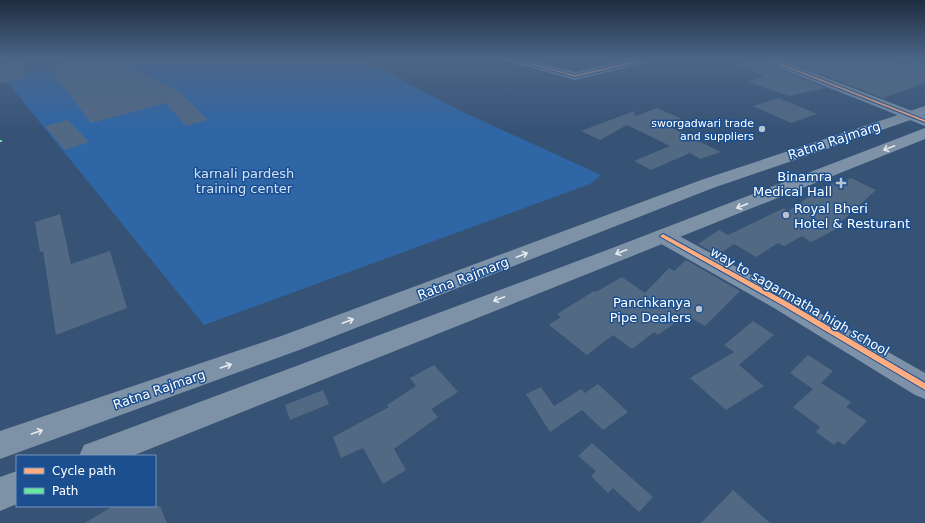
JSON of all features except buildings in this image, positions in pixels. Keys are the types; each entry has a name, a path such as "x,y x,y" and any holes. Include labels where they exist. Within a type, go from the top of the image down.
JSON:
{"highway":[{"name":"Ratna Rajmarg","path":"0,445 293,342 707,184 920,115"},
{"name":"Ratna Rajmarg","path":"98,455 285,380 814,178 925,133"},
{"path":"0,494 16,487"}],"street":[{"path":"834,83 920,115"},
{"name":"way to sagarmatha high school","path":"662,236 782,302 925,387"}],"green space":[{"name":"karnali pardesh training center","path":"8,83 408,83 461,111 601,175 590,184 204,325"}],"cycle path":[{"path":"830,83 925,121"},
{"path":"663,236 782,302 925,387"}],"place":[{"name":"sworgadwari trade and suppliers","path":"762,129"},
{"name":"Binamra Medical Hall","path":"841,183"},
{"name":"Royal Bheri Hotel & Resturant","path":"786,215"},
{"name":"Panchkanya Pipe Dealers","path":"699,309"}]}
